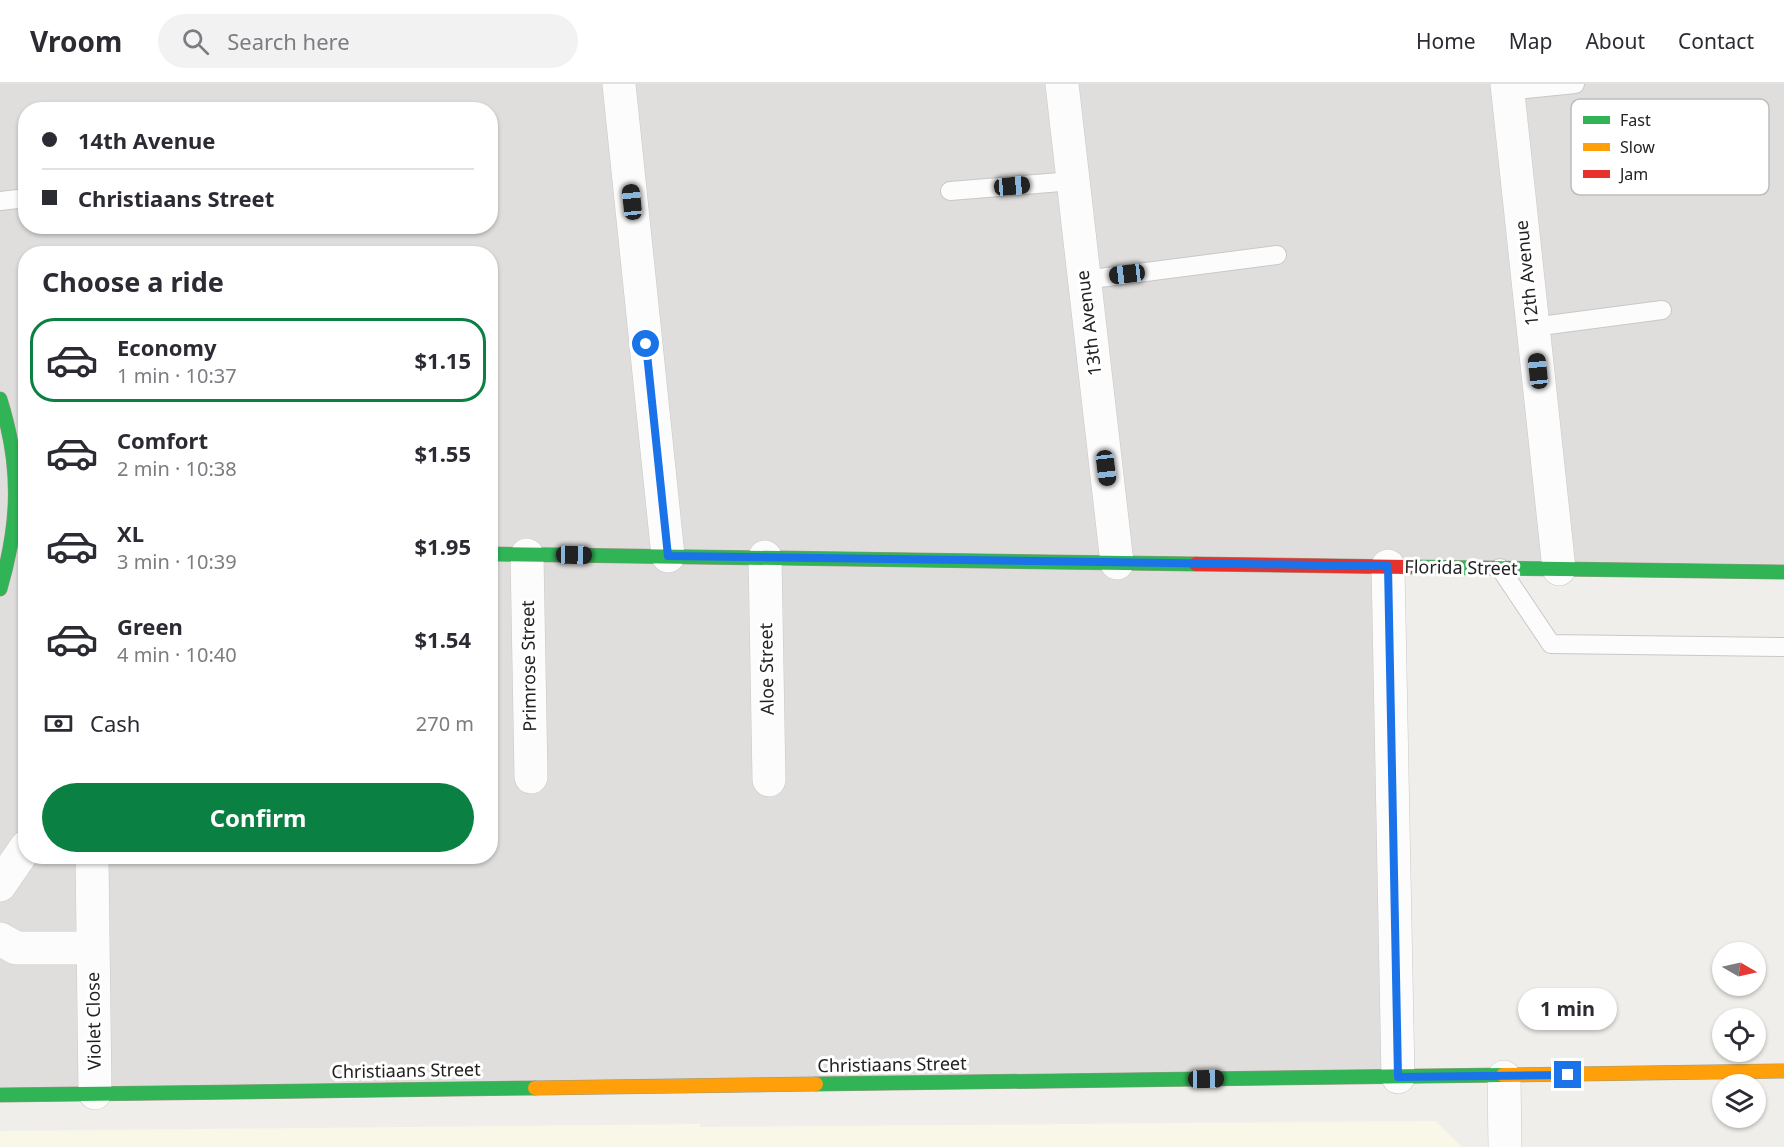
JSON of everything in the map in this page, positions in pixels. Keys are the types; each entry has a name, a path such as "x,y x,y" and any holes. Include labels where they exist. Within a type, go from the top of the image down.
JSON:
{"street":[{"path":"620,84 668,556"},
{"name":"13th Avenue","path":"1062,84 1117,563"},
{"name":"12th Avenue","path":"1507,87 1559,569"},
{"path":"0,399 13,443 17,477 18,547 0,589"},
{"name":"Florida Street","path":"498,554 1784,572"},
{"name":"Primrose Street","path":"527,555 531,777"},
{"name":"Aloe Street","path":"765,557 769,780"},
{"path":"1388,566 1398,1077"},
{"path":"0,885 18,859"},
{"name":"Violet Close","path":"92,864 95,1093"},
{"name":"Violet Close","path":"0,939 16,948 93,948"},
{"name":"Christiaans Street","path":"0,1095 1504,1077 1784,1071"},
{"path":"1504,1077 1505,1147"}],"lane":[{"path":"1507,87 1575,84"},
{"path":"950,192 1073,181"},
{"path":"0,201 18,199"},
{"path":"1084,280 1277,255"},
{"path":"1533,327 1662,310"},
{"path":"1500,568 1551,644 1784,647"}],"shaded area":[{"path":"0,84 1784,84 1784,571 1387,565 1397,1076 0,1093"},
{"path":"1436,1121 1462,1147 0,1147 0,1131 700,1124 700,1127"}],"traffic: fast":[{"path":"0,399 7,423 15,470 14,517 7,564 0,589"},
{"path":"498,554 1196,564"},
{"path":"1408,567 1784,572"},
{"path":"816,1084 1503,1075"},
{"path":"0,1095 535,1088"}],"traffic: slow":[{"path":"1503,1075 1784,1071"},
{"path":"535,1088 816,1084"}],"traffic: jam":[{"path":"1196,564 1408,567"}],"route":[{"path":"646,344 668,556 1388,566 1398,1077 1568,1075"}]}
